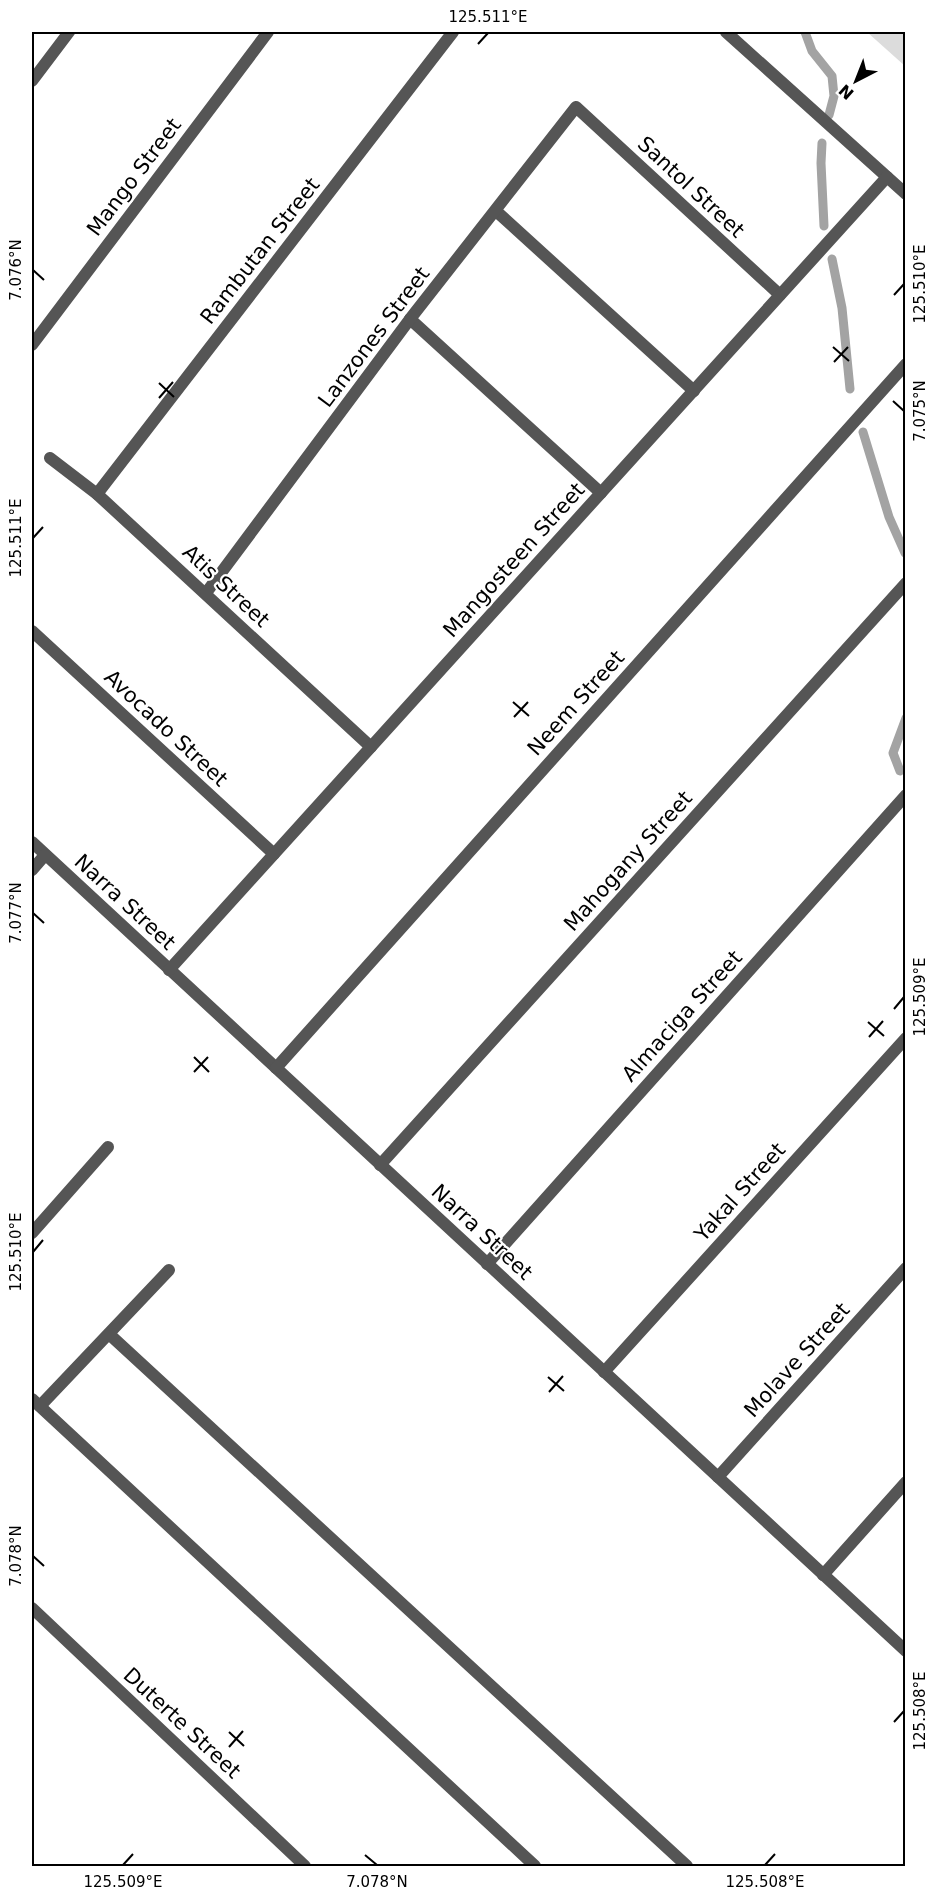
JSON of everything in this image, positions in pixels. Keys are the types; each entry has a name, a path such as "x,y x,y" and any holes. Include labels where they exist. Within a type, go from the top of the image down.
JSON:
{"street":[{"path":"32,81 69,32"},
{"name":"Mango Street","path":"32,345 268,32"},
{"name":"Rambutan Street","path":"97,494 453,32"},
{"path":"726,32 906,194"},
{"name":"Lanzones Street","path":"206,593 410,320 576,107"},
{"name":"Santol Street","path":"576,107 780,295"},
{"name":"Mangosteen Street","path":"169,970 887,177"},
{"path":"496,211 694,391"},
{"path":"410,320 601,493"},
{"name":"Neem Street","path":"276,1068 906,364"},
{"name":"Atis Street","path":"50,459 97,494 371,747"},
{"name":"Mahogany Street","path":"380,1165 906,583"},
{"name":"Avocado Street","path":"32,631 274,854"},
{"name":"Almaciga Street","path":"487,1264 906,795"},
{"name":"Narra Street","path":"32,842 906,1651"},
{"path":"32,870 45,855"},
{"name":"Yakal Street","path":"604,1372 906,1038"},
{"path":"32,1233 108,1147"},
{"name":"Molave Street","path":"718,1477 906,1268"},
{"path":"169,1270 109,1335 36,1402 535,1866"},
{"path":"109,1335 687,1866"},
{"path":"823,1575 906,1482"},
{"name":"Duterte Street","path":"32,1608 305,1866"}],"shaded area":[{"path":"867,32 905,32 905,66"}],"waterway":[{"path":"805,32 812,51 832,76 834,96 829,115"},
{"path":"822,143 824,226"},
{"path":"832,259 842,308 850,389"},
{"path":"863,432 889,517 905,553"},
{"path":"900,771 893,753 906,718"}]}
